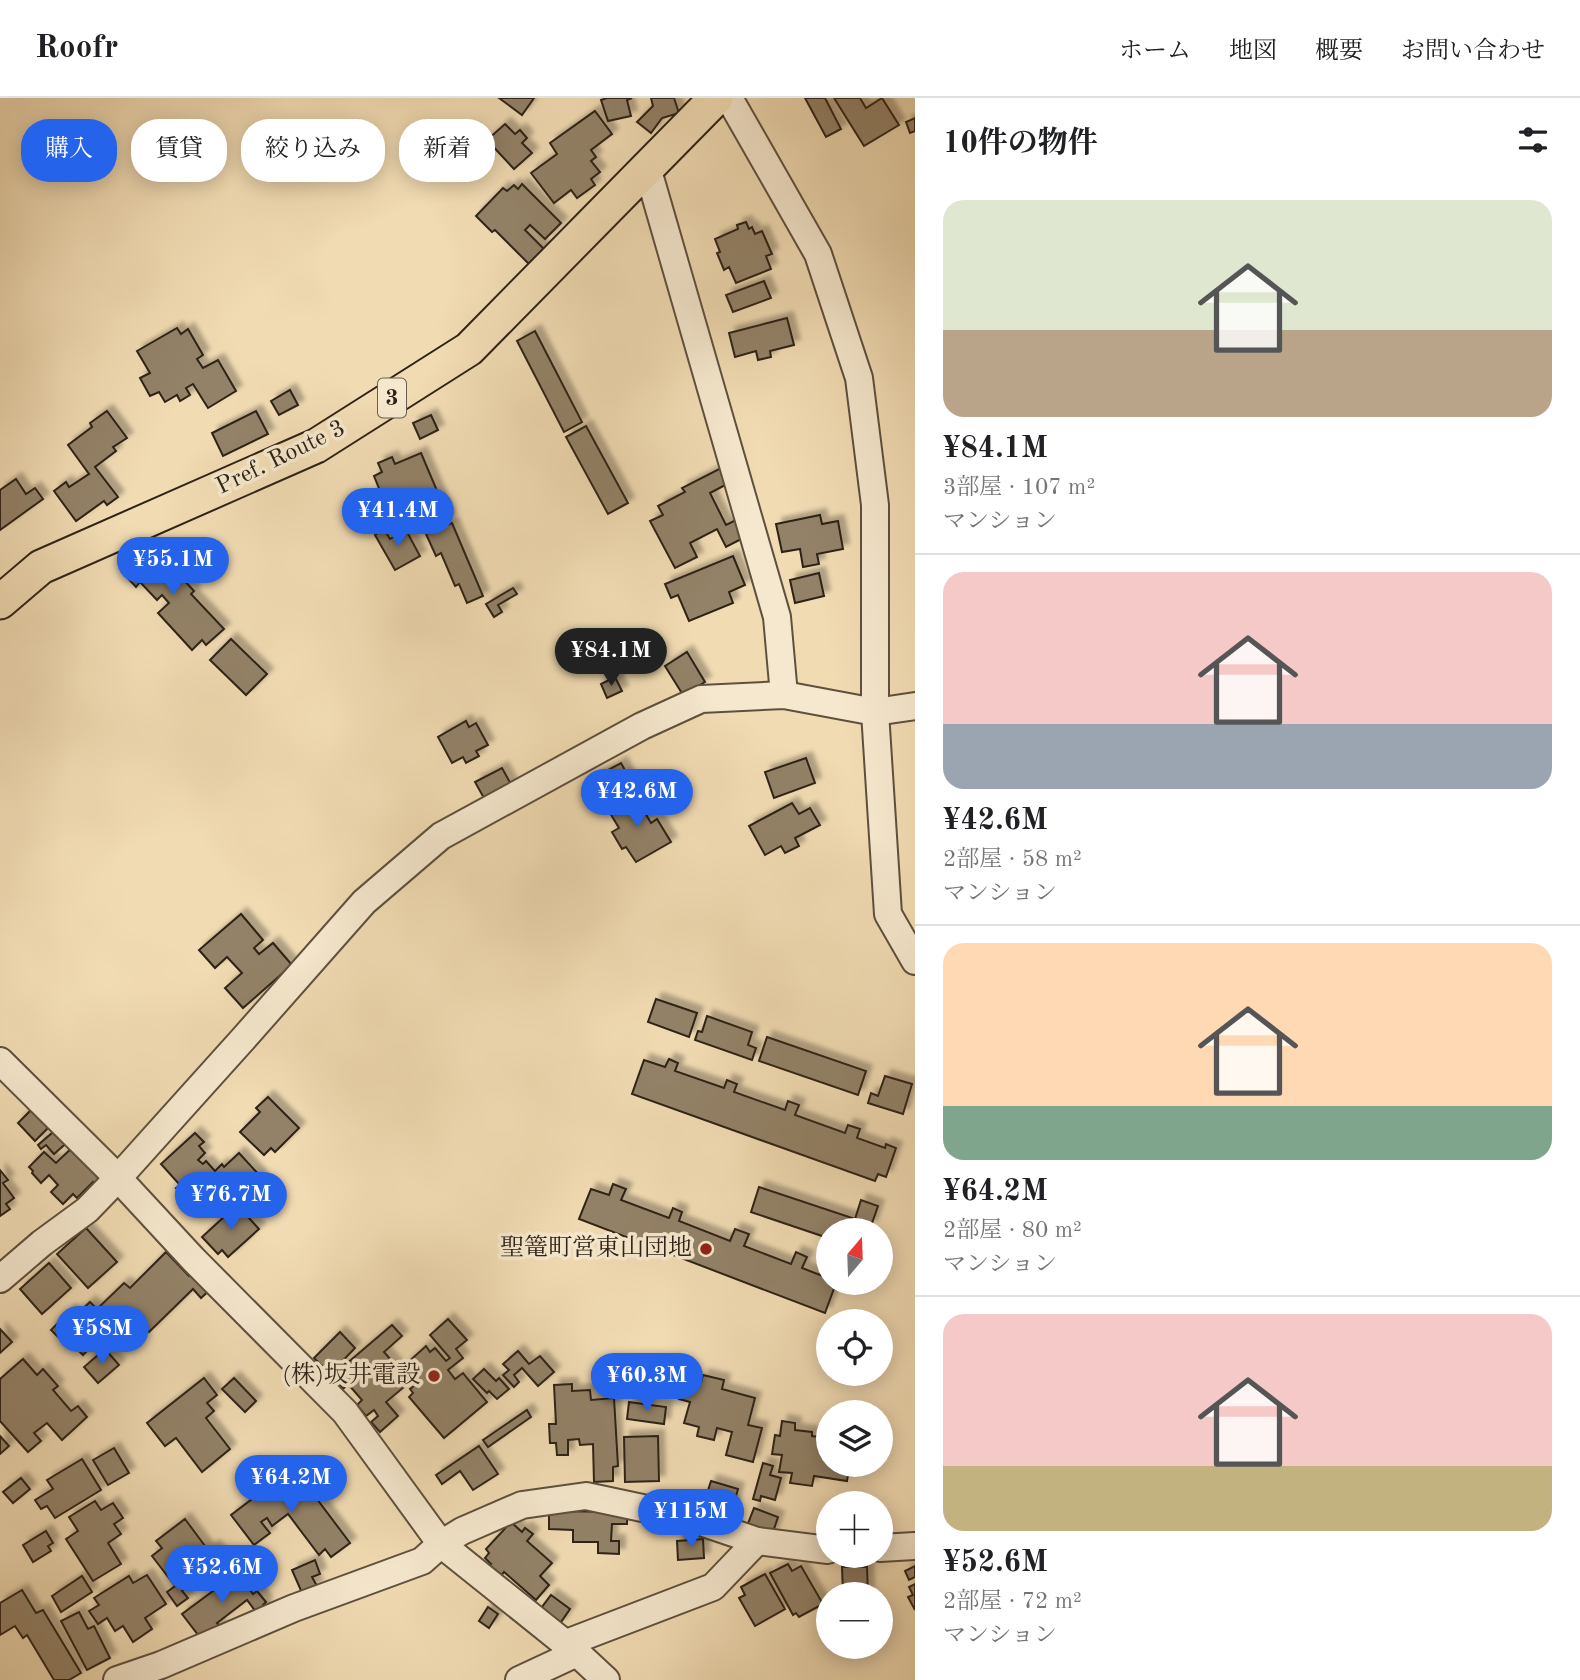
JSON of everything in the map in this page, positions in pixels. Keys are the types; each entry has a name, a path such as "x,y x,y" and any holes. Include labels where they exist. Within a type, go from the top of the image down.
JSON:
{"main road":[{"name":"Pref. Route 3","path":"0,601 41,567 316,446 470,349 716,98"}],"street":[{"path":"729,98 818,254 859,378 875,505 875,712 888,914 915,961"},
{"path":"647,167 777,617 784,695"},
{"path":"0,1279 42,1243 87,1210 364,902 441,836 642,726 701,699 784,695 875,712 915,706"},
{"path":"0,1061 118,1178 193,1259 345,1412 441,1544 606,1680"},
{"path":"117,1680 161,1665 294,1608 422,1561 441,1544 463,1531 522,1505 586,1496 689,1518 757,1542 816,1549"},
{"path":"519,1680 570,1648 713,1587 757,1542"},
{"path":"893,1547 915,1546"}],"building":[{"path":"499,98 534,98 522,115"},
{"path":"632,98 627,100 631,116 608,121 601,100"},
{"path":"651,98 674,98 679,113 662,118 651,133 637,122 653,106"},
{"path":"805,98 825,98 841,129 826,137"},
{"path":"834,98 860,98 866,108 882,98 899,125 864,146"},
{"path":"595,111 612,134 591,150 596,157 591,161 600,172 591,179 595,185 577,198 571,190 554,203 531,173 557,154 550,143"},
{"path":"915,118 915,131 910,133 906,122"},
{"path":"505,124 515,134 520,130 527,138 522,143 532,153 514,169 495,149 495,133"},
{"path":"522,184 561,223 545,239 530,225 525,230 545,250 530,265 495,230 492,232 476,216 503,188 507,191 514,185 518,189"},
{"path":"746,222 755,234 762,231 772,254 766,256 771,269 736,283 729,267 724,270 715,239 738,229 737,225"},
{"path":"764,281 771,298 733,312 726,295"},
{"path":"787,318 794,345 770,351 771,357 758,360 756,351 735,357 729,333"},
{"path":"177,328 181,334 188,329 203,355 197,359 203,368 218,360 236,391 208,408 193,384 186,388 190,395 180,401 177,395 165,402 159,392 150,396 140,378 150,373 137,351"},
{"path":"535,331 582,422 564,432 517,341"},
{"path":"290,390 298,405 279,415 271,401"},
{"path":"107,411 127,438 113,447 116,451 95,467 118,497 107,505 104,501 76,521 54,491 66,482 69,487 89,474 68,445 92,427 90,423"},
{"path":"256,411 268,434 223,456 212,433"},
{"path":"431,415 438,430 420,439 413,423"},
{"path":"586,426 628,503 608,514 566,437"},
{"path":"421,453 449,519 439,523 437,519 424,525 414,502 382,516 373,494 380,491 374,476 382,472 378,463 392,457 395,464"},
{"path":"723,467 731,482 710,493 726,525 738,519 747,536 726,547 717,529 690,543 697,557 675,568 650,521 663,515 658,506 685,492 682,488"},
{"path":"16,479 26,494 35,488 43,499 0,530 0,490"},
{"path":"820,515 822,524 838,521 843,549 817,554 819,564 803,567 800,549 782,552 776,524"},
{"path":"452,523 483,596 467,603 459,584 455,586 441,553 436,556 426,534"},
{"path":"384,529 390,539 406,530 420,556 395,570 375,535"},
{"path":"148,541 194,591 191,594 224,629 206,645 202,640 192,650 158,613 169,603 162,595 157,600 140,582 136,587 122,572 131,563 128,559"},
{"path":"733,556 745,585 729,592 733,603 689,621 678,595 671,598 665,584"},
{"path":"819,573 824,596 795,603 790,580"},
{"path":"513,588 517,594 498,605 502,612 494,617 486,604"},
{"path":"231,639 267,674 246,695 210,660"},
{"path":"687,652 705,682 683,695 665,666"},
{"path":"615,677 622,691 607,698 601,684"},
{"path":"466,721 469,727 476,723 488,745 476,751 479,756 466,763 463,757 452,763 438,737"},
{"path":"806,758 815,783 774,798 765,772"},
{"path":"621,763 632,783 606,797 595,777"},
{"path":"502,768 512,786 485,800 475,782"},
{"path":"633,792 651,823 657,819 671,842 636,862 626,847 622,849 612,832 619,828 607,808"},
{"path":"792,803 799,814 810,808 820,825 795,838 799,846 785,853 781,846 765,855 749,826"},
{"path":"241,914 263,940 254,948 259,954 273,943 292,965 243,1008 225,988 242,973 227,957 215,968 199,950"},
{"path":"656,999 697,1013 689,1037 648,1022"},
{"path":"707,1016 752,1032 748,1045 756,1048 752,1060 695,1040 698,1031 702,1032"},
{"path":"767,1037 866,1071 858,1095 759,1061"},
{"path":"669,1059 678,1063 675,1071 724,1088 727,1080 737,1084 734,1092 785,1110 788,1101 799,1105 795,1115 845,1133 848,1125 860,1129 857,1138 885,1148 886,1144 896,1148 886,1177 878,1174 875,1181 632,1094 644,1060 665,1067"},
{"path":"885,1076 912,1084 903,1114 868,1103 871,1093 878,1096"},
{"path":"268,1097 299,1128 275,1152 271,1148 264,1155 240,1132 260,1112 256,1108"},
{"path":"36,1105 54,1122 35,1141 18,1123"},
{"path":"59,1127 70,1140 54,1154 46,1145 41,1149 38,1145"},
{"path":"195,1133 204,1142 199,1146 205,1153 198,1160 203,1164 206,1161 215,1171 222,1164 224,1167 239,1153 261,1177 247,1190 240,1183 218,1202 210,1193 200,1202 192,1193 186,1198 176,1188 180,1185 161,1164"},
{"path":"75,1145 105,1175 96,1185 93,1182 77,1198 73,1194 63,1204 51,1192 58,1185 49,1175 41,1183 29,1167 44,1152 56,1163"},
{"path":"0,1170 8,1180 3,1183 14,1198 6,1204 10,1209 0,1216"},
{"name":"聖篭町営東山団地","path":"613,1184 626,1189 621,1200 669,1218 673,1208 682,1212 679,1221 730,1241 735,1229 749,1234 744,1246 791,1264 796,1252 807,1257 802,1268 816,1273 816,1295 832,1295 826,1309 816,1310 579,1219 591,1189 609,1195"},
{"path":"759,1187 852,1218 816,1218 816,1234 751,1212"},
{"path":"861,1200 878,1206 874,1218 855,1218"},
{"path":"237,1205 259,1229 228,1257 222,1250 218,1254 202,1237"},
{"path":"86,1228 117,1262 88,1288 57,1254"},
{"path":"166,1252 189,1276 193,1271 211,1289 201,1298 193,1289 149,1332 134,1317 121,1329 115,1323 83,1355 63,1335 59,1338 51,1330 70,1311 75,1316 90,1302 97,1309 124,1283 130,1288"},
{"path":"49,1263 71,1288 42,1314 20,1289"},
{"name":"(株)坂井電設","path":"448,1319 467,1340 456,1349 463,1358 448,1370 455,1379 463,1373 487,1402 444,1438 409,1397 413,1393 410,1389 419,1382 405,1365 426,1346 430,1352 435,1348 446,1361 450,1358 430,1335"},
{"path":"392,1325 402,1336 384,1352 399,1369 393,1374 404,1387 386,1402 398,1416 380,1432 371,1422 378,1416 374,1410 366,1416 357,1405 362,1400 348,1384 343,1389 332,1376"},
{"path":"0,1329 12,1342 0,1353"},
{"path":"340,1332 355,1348 330,1374 314,1358"},
{"path":"105,1349 119,1365 98,1383 84,1367"},
{"path":"518,1351 529,1364 540,1356 554,1372 538,1386 522,1368 514,1375 519,1382 514,1387 503,1375 509,1370 503,1364"},
{"path":"23,1359 37,1375 43,1369 58,1386 53,1390 71,1411 78,1406 87,1417 62,1440 47,1423 34,1433 41,1441 28,1452 0,1421 0,1379"},
{"path":"484,1369 496,1381 499,1378 509,1389 497,1399 473,1379"},
{"path":"703,1375 724,1380 722,1389 755,1398 748,1425 762,1428 753,1462 726,1455 732,1432 717,1428 714,1440 697,1436 699,1427 684,1423 690,1402 679,1399 685,1378 701,1382"},
{"path":"204,1378 217,1395 207,1403 214,1411 206,1418 230,1449 202,1472 176,1438 165,1446 147,1423"},
{"path":"234,1378 256,1401 245,1412 222,1389"},
{"path":"572,1384 572,1391 590,1390 591,1400 614,1398 618,1466 613,1467 613,1481 594,1482 593,1444 580,1445 579,1439 568,1440 568,1455 557,1455 556,1443 550,1443 549,1424 556,1424 554,1385"},
{"path":"629,1402 666,1407 664,1424 627,1419"},
{"path":"527,1410 531,1417 488,1447 483,1440"},
{"path":"782,1421 795,1423 795,1430 812,1432 812,1436 816,1436 816,1476 812,1486 790,1483 792,1473 779,1472 782,1455 772,1454 775,1435 780,1436"},
{"path":"0,1436 9,1446 0,1454"},
{"path":"658,1436 659,1481 625,1482 624,1437"},
{"path":"479,1446 498,1474 473,1490 460,1471 442,1484 436,1475"},
{"path":"114,1448 129,1473 108,1485 93,1460"},
{"path":"82,1459 101,1490 55,1518 47,1506 41,1509 35,1500 53,1489 47,1480"},
{"path":"763,1463 773,1466 770,1475 781,1478 775,1500 761,1496 760,1501 753,1499"},
{"path":"286,1473 291,1478 295,1474 299,1479 304,1476 311,1485 308,1487 350,1543 331,1557 325,1549 319,1555 288,1514 272,1526 267,1518 261,1522 270,1533 254,1545 231,1515"},
{"path":"821,1477 848,1477 847,1481"},
{"path":"21,1478 30,1489 13,1503 3,1492"},
{"path":"711,1481 738,1489 731,1514 703,1506"},
{"path":"95,1501 101,1510 113,1503 123,1518 114,1524 121,1534 108,1543 121,1564 93,1581 66,1539 78,1531 69,1517"},
{"path":"754,1508 778,1517 772,1535 747,1526"},
{"path":"549,1511 627,1512 627,1524 612,1524 611,1541 619,1541 619,1554 598,1553 598,1542 573,1542 573,1530 549,1529"},
{"path":"185,1519 208,1550 214,1546 230,1567 205,1586 199,1578 182,1591 188,1598 177,1606 167,1592 175,1586 152,1556 162,1548 156,1541"},
{"path":"511,1522 522,1532 525,1528 533,1534 527,1541 552,1563 540,1576 549,1585 536,1600 504,1572 499,1578 488,1567 491,1564 485,1558 489,1553 486,1549"},
{"path":"46,1531 53,1543 48,1546 51,1551 33,1562 23,1545"},
{"path":"703,1539 704,1558 678,1560 677,1541"},
{"path":"315,1560 320,1574 312,1577 317,1586 302,1593 292,1570"},
{"path":"788,1564 792,1571 801,1566 816,1592 816,1608 799,1617 796,1613 793,1615 770,1573"},
{"path":"915,1566 915,1577 909,1580 905,1571"},
{"path":"842,1568 867,1568 868,1582 843,1582"},
{"path":"230,1571 234,1576 238,1573 253,1594 257,1591 266,1602 263,1605 267,1610 259,1616 247,1600 217,1623 220,1626 202,1640 182,1614 221,1585 217,1580"},
{"path":"765,1574 785,1609 755,1626 739,1598 745,1595 741,1587"},
{"path":"147,1575 166,1604 145,1618 152,1629 133,1642 123,1626 115,1631 107,1618 98,1624 89,1611 99,1605 94,1598 129,1576 133,1583"},
{"path":"82,1576 92,1592 61,1612 52,1596"},
{"path":"915,1584 915,1610 908,1597 913,1595 909,1587"},
{"path":"22,1590 36,1613 43,1610 81,1673 69,1680 54,1680 27,1635 23,1638 15,1626 0,1635 0,1603"},
{"path":"551,1595 570,1609 559,1625 539,1611"},
{"path":"488,1607 498,1614 489,1628 479,1621"},
{"path":"79,1612 88,1629 94,1626 110,1658 87,1670 61,1621"}],"place":[{"name":"聖篭町営東山団地","path":"706,1249"},
{"name":"(株)坂井電設","path":"434,1376"}]}
